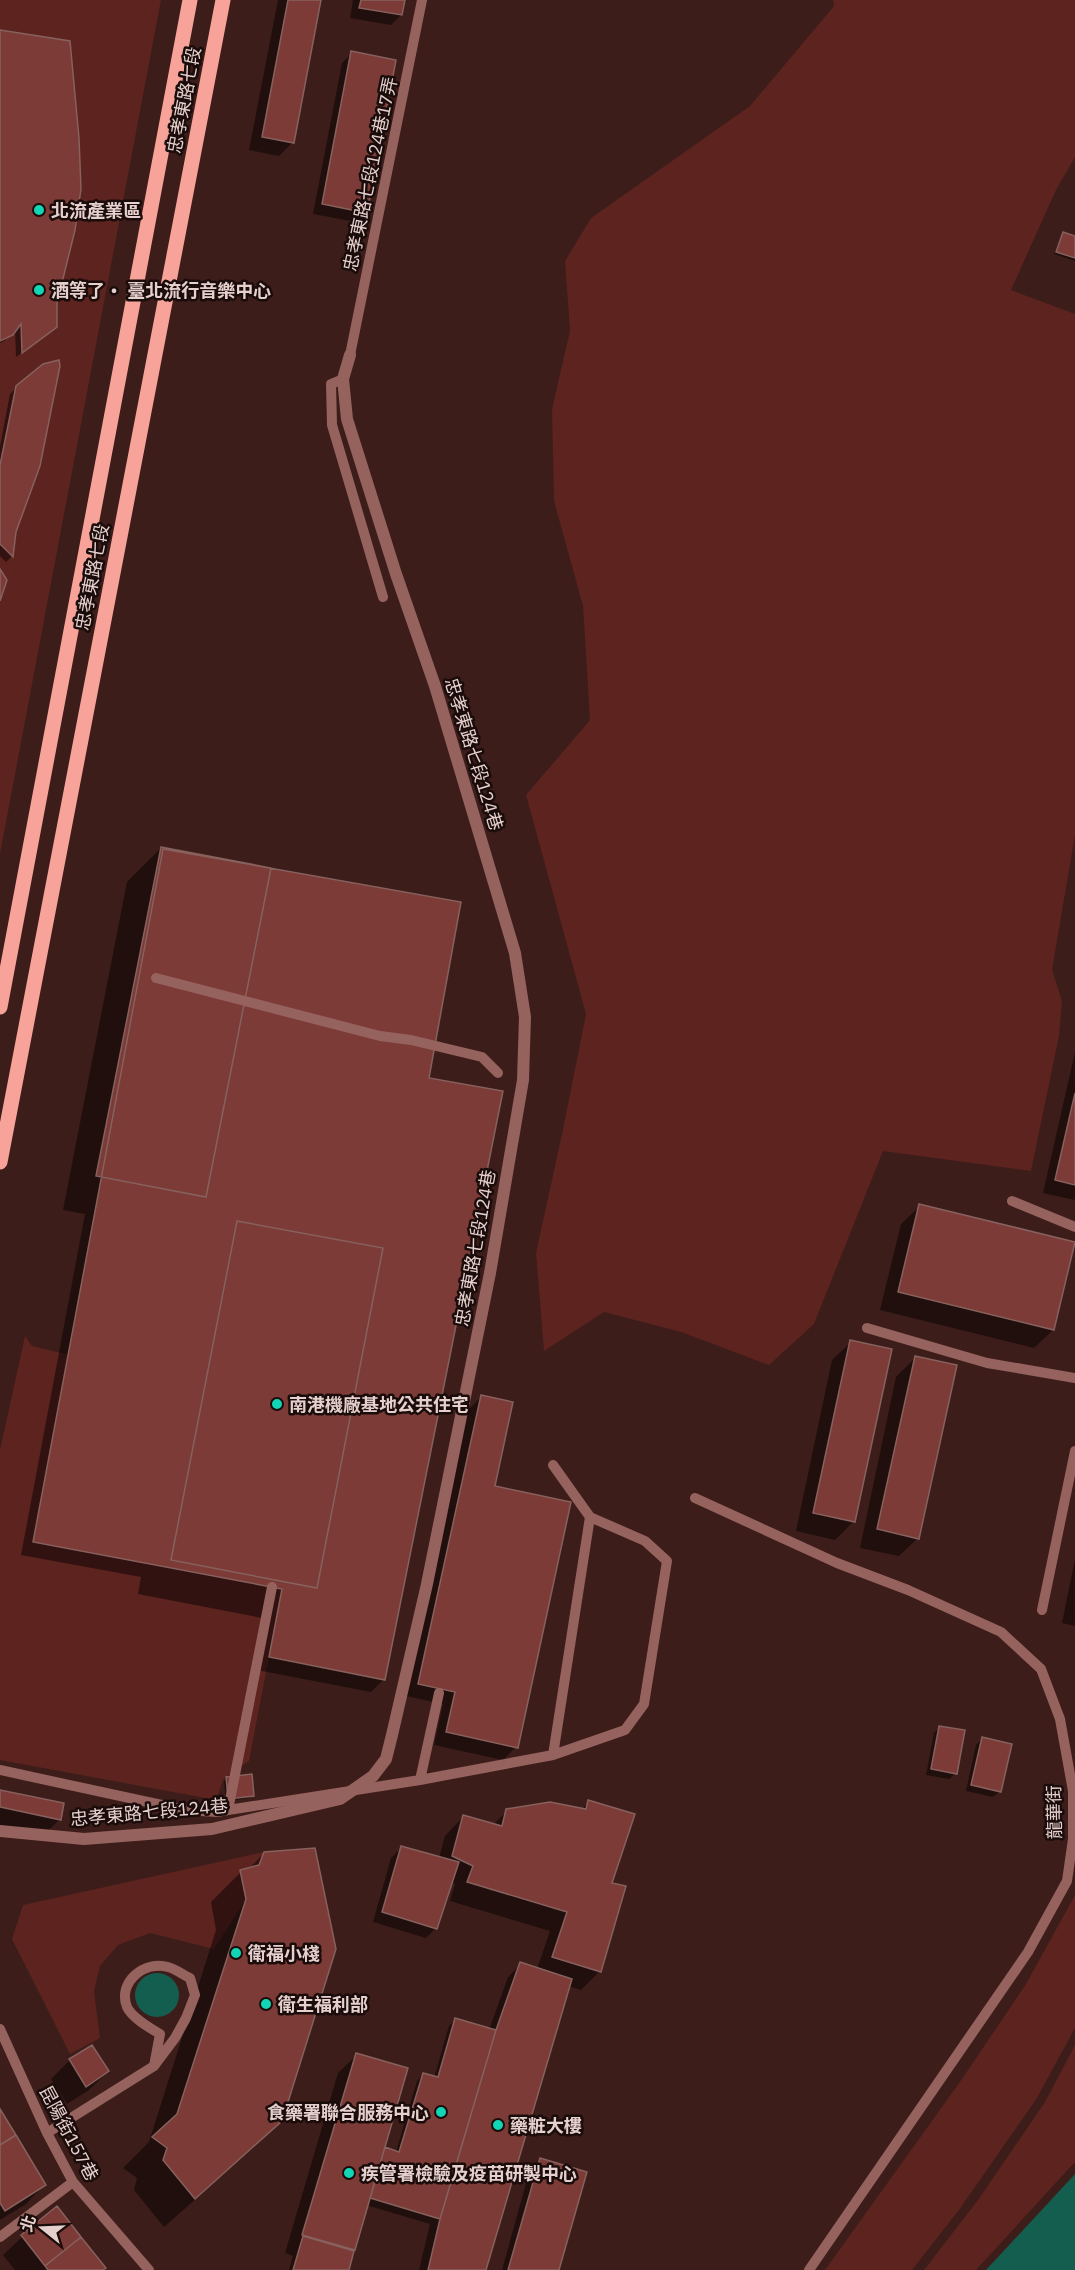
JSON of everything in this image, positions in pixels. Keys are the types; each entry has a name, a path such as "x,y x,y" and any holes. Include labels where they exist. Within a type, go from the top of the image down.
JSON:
{"main road":[{"name":"忠孝東路七段","path":"0,1007 190,0"},
{"name":"忠孝東路七段","path":"0,1162 223,0"}],"street":[{"name":"忠孝東路七段124巷","path":"0,1831 84,1839 212,1829 340,1799 373,1776 386,1759 400,1700 427,1584 490,1273 522,1080 525,1017 515,953 435,686 396,574 351,430 343,379 350,355"}],"lane":[{"name":"忠孝東路七段124巷17弄","path":"350,355 422,0"},
{"path":"343,379 332,384 332,425 383,597"},
{"path":"156,978 380,1036 411,1040 482,1057 498,1073"},
{"path":"1012,1201 1075,1227"},
{"path":"867,1328 987,1363 1075,1378"},
{"path":"1042,1610 1075,1451"},
{"path":"0,1770 185,1810 217,1812 420,1780 553,1755 625,1730 644,1704 667,1561 645,1541 590,1517 553,1465"},
{"name":"龍華街","path":"695,1498 837,1563 908,1590 1001,1632 1041,1669 1060,1719 1074,1791 1073,1839 1067,1881 1034,1942 810,2270"},
{"path":"553,1755 590,1517"},
{"path":"228,1810 272,1587"},
{"path":"420,1780 439,1694"},
{"path":"46,2133 154,2066 175,2038 195,1995 190,1978 168,1966 147,1967 133,1976 125,1993 128,2009 160,2034 154,2066"},
{"name":"昆陽街157巷","path":"0,2029 46,2133 74,2182 149,2270"},
{"path":"0,2237 74,2182"}],"shaded area":[{"path":"0,0 161,0 0,854"},
{"path":"833,0 1075,0 1075,157 1056,190 1011,290 1075,314 1075,835 1052,970 1062,1001 1059,1036 1031,1171 883,1151 814,1324 769,1365 681,1332 604,1312 544,1351 536,1253 586,1014 526,795 590,720 583,606 554,501 552,409 570,331 565,261 591,218 750,106 834,6"},
{"path":"25,1336 32,1346 74,1356 282,1589 249,1761 224,1778 216,1800 0,1760 0,1450"},
{"path":"264,1852 259,1865 241,1870 246,1899 214,1949 150,1933 118,1945 100,1966 94,1991 100,2038 70,2054 12,1939 23,1905"},
{"path":"1075,1895 1075,2028 1037,2098 959,2210 912,2270 825,2270 962,2079 1026,1984"},
{"path":"1075,2045 1075,2162 976,2270 924,2270 978,2200 1045,2102"}],"water":[{"path":"157,1973 172,1980 179,1995 172,2010 157,2017 142,2010 135,1995 142,1980"},
{"path":"1075,2174 1075,2270 986,2270"}],"building":[{"path":"288,0 321,0 294,143 262,137"},
{"path":"361,0 405,0 402,15 359,8"},
{"name":"北流產業區","path":"0,30 70,41 79,138 81,189 75,230 57,303 57,327 22,353 21,324 13,335 0,341"},
{"path":"351,51 396,60 367,213 322,204"},
{"path":"1063,232 1075,236 1075,258 1056,252"},
{"path":"59,360 60,366 40,466 16,532 13,557 0,544 0,465 16,386 43,364"},
{"path":"0,569 7,580 0,601"},
{"path":"161,847 271,868 206,1197 96,1176"},
{"path":"163,849 461,902 429,1078 503,1091 385,1680 269,1657 282,1589 33,1542"},
{"path":"1075,1093 1075,1185 1055,1180"},
{"path":"919,1204 1075,1242 1054,1330 898,1292"},
{"name":"南港機廠基地公共住宅","path":"237,1221 383,1248 317,1588 171,1560"},
{"path":"850,1340 892,1349 855,1522 813,1513"},
{"path":"915,1356 957,1365 919,1539 877,1529"},
{"path":"481,1395 513,1402 495,1486 571,1502 518,1748 446,1732 455,1692 418,1684"},
{"path":"939,1726 965,1730 957,1774 931,1769"},
{"path":"982,1737 1012,1744 1001,1792 971,1785"},
{"path":"252,1774 254,1796 228,1799 226,1777"},
{"path":"0,1790 64,1803 61,1820 0,1807"},
{"path":"588,1800 635,1814 612,1883 626,1886 601,1972 552,1957 567,1912 467,1882 473,1866 452,1856 463,1815 502,1826 506,1809 550,1802 586,1809"},
{"path":"401,1846 459,1862 437,1929 382,1912"},
{"name":"衛生福利部","path":"315,1848 336,1949 282,2121 195,2199 163,2160 167,2148 152,2137 177,2114 246,1899 240,1870 259,1865 264,1852"},
{"name":"藥粧大樓","path":"520,1962 572,1979 486,2270 428,2270 440,2219 496,2030"},
{"name":"食藥署聯合服務中心","path":"455,2018 496,2030 440,2219 370,2198 385,2147 399,2152 423,2073 438,2077"},
{"path":"92,2045 109,2071 86,2087 69,2059"},
{"name":"疾管署檢驗及疫苗研製中心","path":"356,2053 408,2068 355,2250 302,2235"},
{"path":"0,2109 16,2135 0,2145"},
{"path":"16,2135 46,2185 5,2211 0,2203 0,2145"},
{"path":"540,2158 587,2172 559,2270 508,2270"},
{"path":"57,2206 81,2237 45,2266 21,2235"},
{"path":"303,2236 354,2251 349,2270 293,2270"},
{"path":"81,2237 106,2268 103,2270 48,2270 45,2266"}],"place":[{"name":"北流產業區","path":"39,210"},
{"name":"酒等了・ 臺北流行音樂中心","path":"39,290"},
{"name":"南港機廠基地公共住宅","path":"277,1404"},
{"name":"衛福小棧","path":"236,1953"},
{"name":"衛生福利部","path":"266,2004"},
{"name":"食藥署聯合服務中心","path":"441,2112"},
{"name":"藥粧大樓","path":"498,2125"},
{"name":"疾管署檢驗及疫苗研製中心","path":"349,2173"}]}
